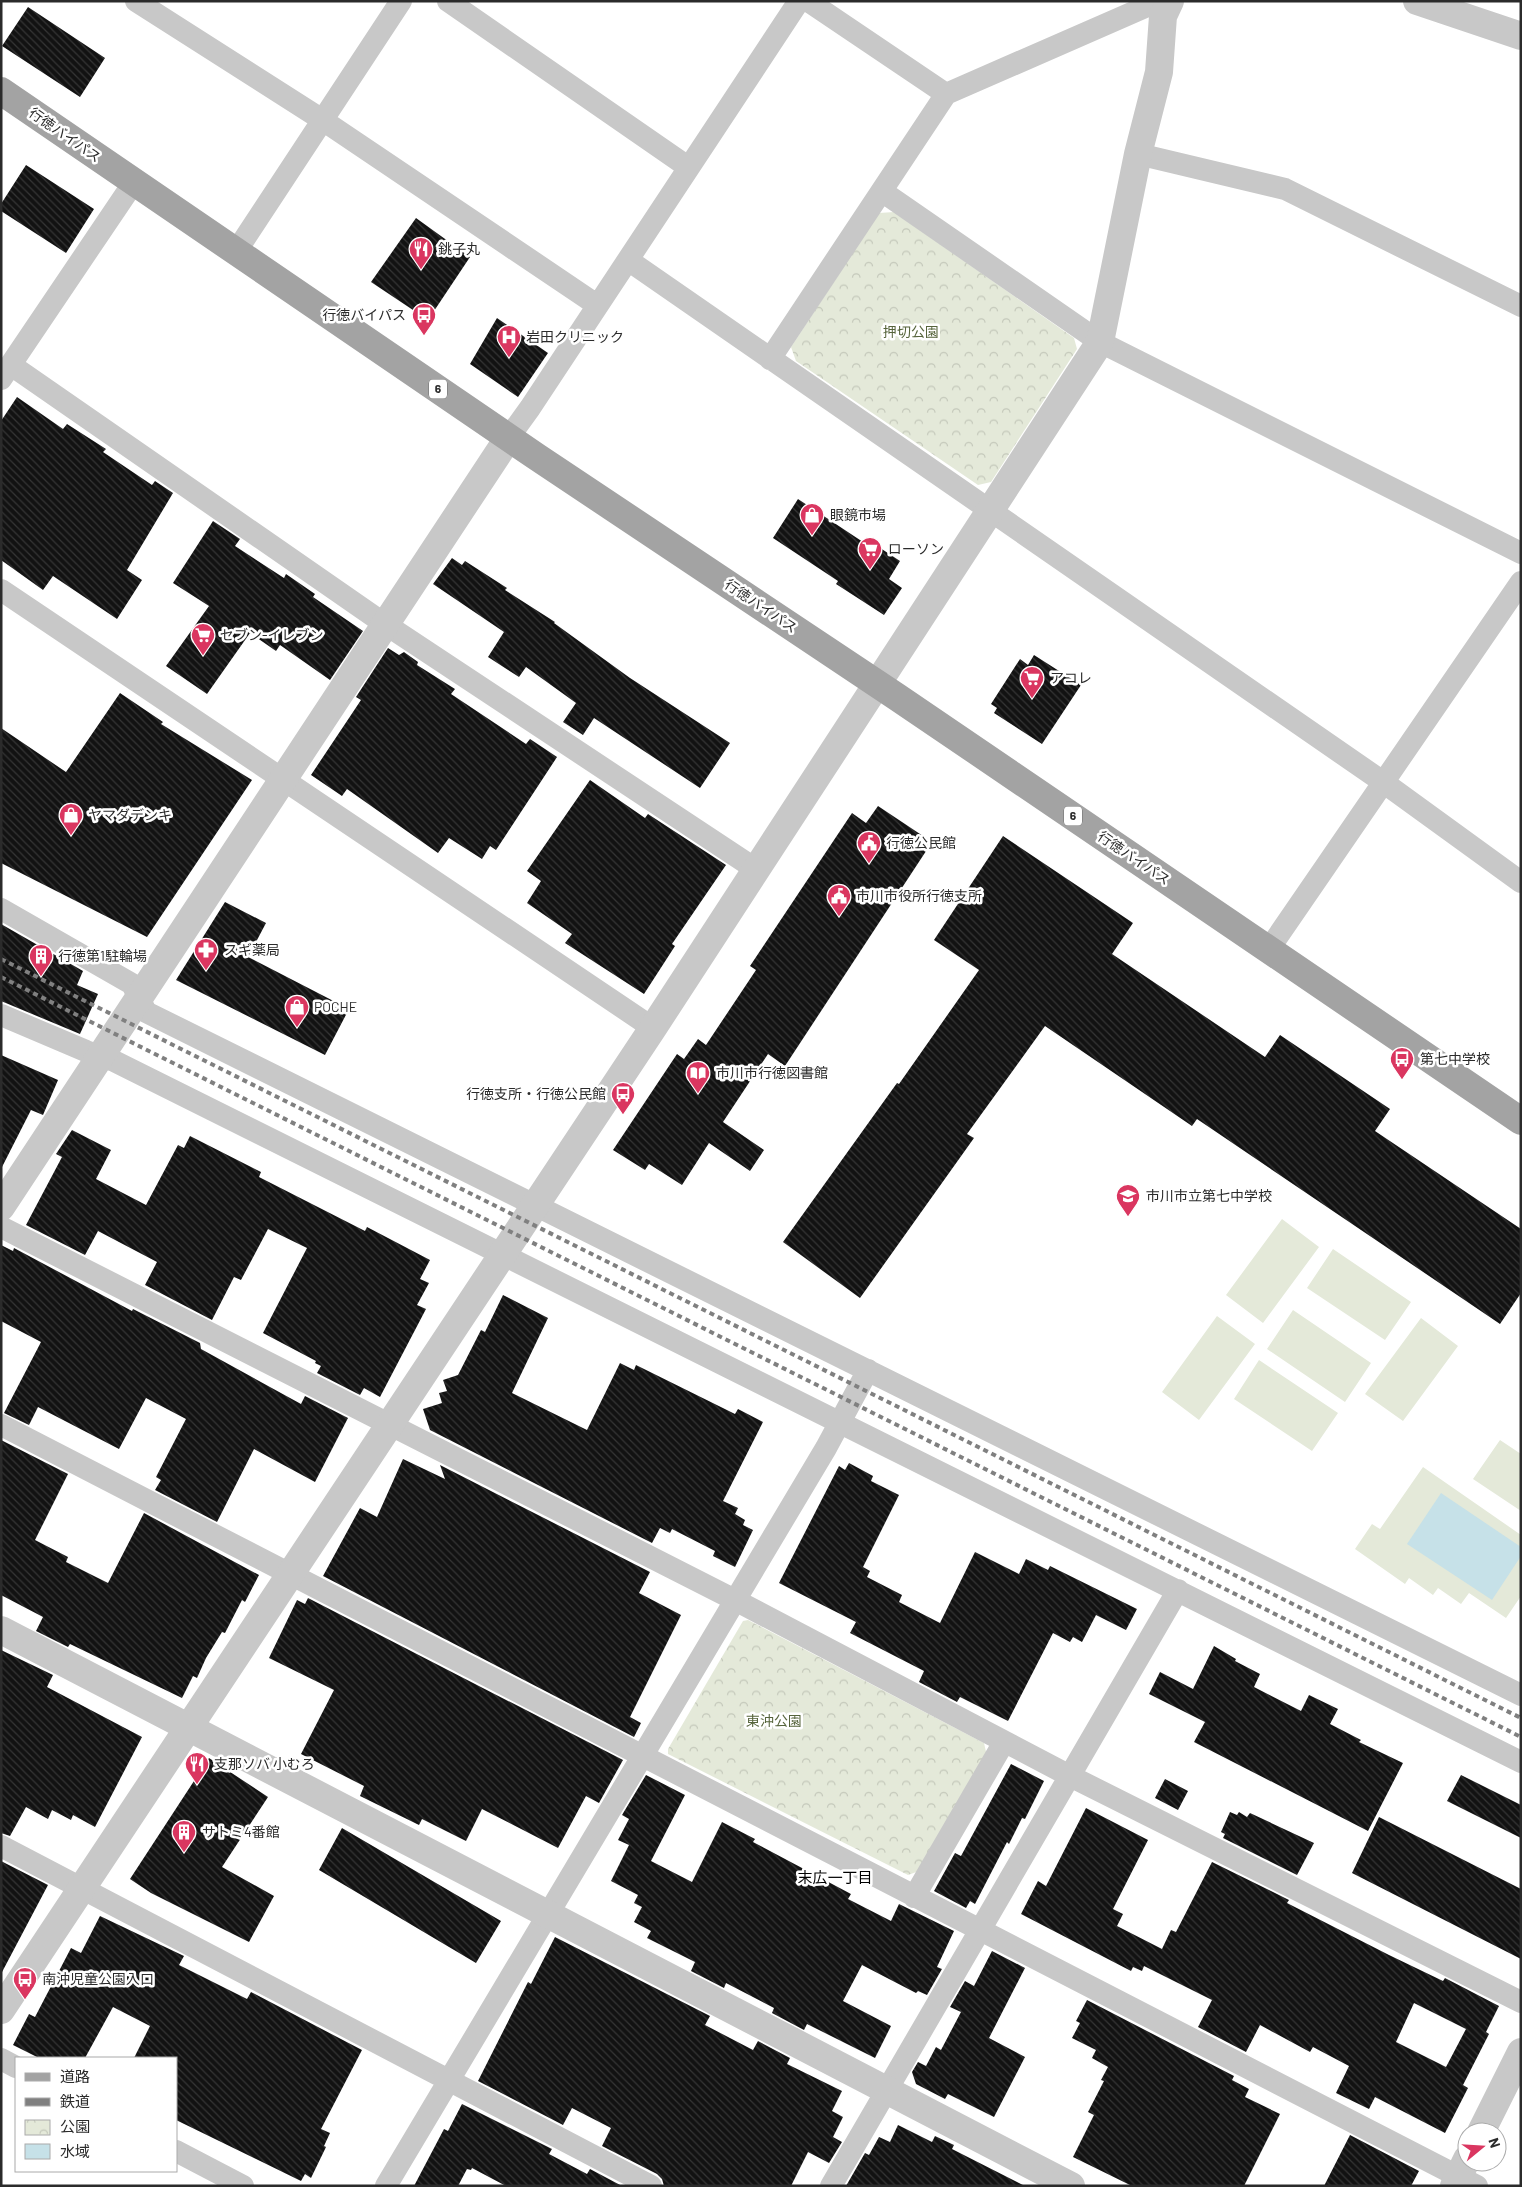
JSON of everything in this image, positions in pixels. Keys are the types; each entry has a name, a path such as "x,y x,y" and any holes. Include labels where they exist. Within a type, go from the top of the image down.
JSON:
{"main road":[{"name":"行徳バイパス","path":"1,91 237,250 508,437 877,684 1521,1121"}],"street":[{"path":"136,1 321,119 597,305"},
{"path":"237,250 321,119 401,1"},
{"path":"448,1 688,167"},
{"path":"1,1207 387,624 508,437 530,408 799,1"},
{"path":"808,1 946,94"},
{"path":"770,359 883,192 946,94 1159,1"},
{"path":"1,2010 653,1028 1100,342 1138,154 1159,72 1163,16 1170,1"},
{"path":"1417,1 1521,36"},
{"path":"1138,154 1285,189 1521,306"},
{"path":"134,182 6,372 757,870"},
{"path":"883,192 1100,342 1521,553"},
{"path":"628,260 1383,782 1521,882"},
{"path":"1269,950 1521,582"},
{"path":"1,590 653,1028"},
{"path":"1,909 132,984 146,1012 1521,1695"},
{"path":"1,1014 101,1056 841,1422 1521,1762"},
{"path":"1,1227 735,1600 1070,1776 1521,2002"},
{"path":"386,2186 841,1422 868,1370"},
{"path":"1,1425 914,1897 1464,2177"},
{"path":"831,2186 1178,1590"},
{"path":"1,1630 1071,2186"},
{"path":"914,1897 1004,1742"},
{"path":"1,1846 651,2186"},
{"path":"1486,2122 1521,2052"},
{"path":"1,2059 15,2066"},
{"path":"178,2152 243,2186"}],"green space":[{"name":"押切公園","path":"894,212 1074,338 1077,349 991,482 978,485 796,361 791,347 879,213"},
{"path":"1282,1219 1319,1247 1263,1323 1226,1295"},
{"path":"1333,1249 1411,1302 1385,1340 1307,1288"},
{"path":"1293,1310 1371,1363 1345,1402 1267,1349"},
{"path":"1217,1316 1255,1344 1199,1420 1162,1392"},
{"path":"1421,1318 1458,1346 1403,1421 1365,1394"},
{"path":"1259,1360 1338,1413 1312,1451 1234,1399"},
{"path":"1500,1440 1521,1454 1521,1511 1473,1479"},
{"path":"1423,1467 1521,1535 1521,1596 1506,1618 1469,1593 1461,1604 1438,1588 1433,1595 1409,1578 1405,1584 1355,1549 1372,1524 1380,1529"},
{"name":"東沖公園","path":"748,1620 984,1743 987,1756 919,1871 908,1875 668,1754 668,1749 743,1621"}],"water":[{"path":"1441,1493 1521,1547 1521,1556 1492,1600 1407,1544"}],"building":[{"path":"28,7 105,58 80,97 2,46"},
{"path":"26,165 94,209 66,253 1,211 1,204"},
{"name":"銚子丸","path":"416,218 470,257 428,320 371,282"},
{"name":"岩田クリニック","path":"497,318 548,353 518,397 470,364"},
{"path":"17,397 63,429 67,424 106,449 103,452 152,485 155,481 173,493 127,570 142,580 117,619 53,576 43,590 1,560 1,421"},
{"path":"798,499 863,542 865,538 900,561 889,579 902,588 884,615 836,584 838,581 773,538"},
{"path":"213,521 240,539 235,546 284,578 286,574 315,594 313,597 363,631 330,680 280,645 276,651 250,633 207,694 166,666 209,606 173,583"},
{"path":"452,558 462,565 465,561 507,588 505,590 555,622 630,678 730,743 700,788 594,718 583,735 563,722 576,703 526,667 519,677 488,657 504,632 433,584"},
{"path":"388,648 399,655 404,652 418,662 417,665 455,689 451,694 526,744 530,739 557,757 496,850 490,846 482,859 449,838 438,853 347,789 342,796 311,775 361,700 356,697"},
{"name":"アコレ","path":"1034,655 1081,685 1042,744 994,713 997,708 991,704 1020,659 1028,665"},
{"path":"120,693 163,722 161,724 252,780 147,937 1,863 1,728 66,772"},
{"path":"590,780 645,818 648,814 726,865 672,944 675,946 644,994 565,943 572,934 527,903 541,881 527,871"},
{"path":"878,806 932,842 785,1066 768,1054 723,1122 764,1150 750,1171 709,1143 682,1185 649,1164 645,1170 613,1150 677,1054 684,1059 698,1039 706,1045 756,970 750,966 852,813 866,823"},
{"path":"1003,836 1133,923 1112,954 1265,1057 1280,1035 1390,1109 1375,1131 1521,1229 1521,1293 1500,1324 1197,1119 1192,1126 1045,1026 967,1134 974,1138 860,1298 783,1242 897,1083 899,1084 979,970 934,940"},
{"path":"225,902 266,923 248,957 349,1009 325,1055 176,980"},
{"name":"行徳第1駐輪場","path":"1,924 83,971 77,985 98,994 80,1034 1,1001"},
{"path":"1,1055 58,1080 43,1115 31,1110 1,1169"},
{"path":"72,1130 111,1150 96,1179 146,1205 178,1145 184,1148 190,1136 261,1172 259,1177 365,1231 367,1227 430,1260 420,1279 429,1283 417,1305 426,1309 380,1397 364,1388 360,1395 317,1373 321,1366 315,1363 316,1361 263,1333 307,1248 268,1229 241,1280 234,1277 212,1320 145,1285 157,1262 98,1231 85,1255 26,1225 62,1157 56,1154"},
{"path":"1,1245 13,1251 14,1248 132,1311 133,1309 200,1343 201,1349 301,1404 305,1396 348,1418 315,1482 254,1449 217,1522 155,1490 161,1480 156,1477 186,1419 146,1398 119,1449 38,1407 29,1425 4,1413 41,1342 1,1321"},
{"path":"503,1295 548,1318 512,1393 587,1430 620,1363 634,1370 636,1365 735,1414 738,1409 763,1422 723,1501 738,1508 735,1514 745,1520 743,1525 753,1530 735,1567 713,1556 715,1551 672,1529 670,1533 660,1528 652,1543 430,1430 423,1409 442,1403 439,1393 447,1391 443,1380 458,1375 481,1330 485,1332"},
{"path":"1,1440 68,1474 35,1540 68,1557 66,1562 108,1583 144,1513 259,1575 245,1602 242,1600 225,1633 222,1632 206,1658 197,1678 193,1676 182,1698 70,1644 68,1647 36,1631 43,1617 1,1595"},
{"path":"403,1459 445,1479 440,1465 650,1572 639,1593 681,1615 630,1717 641,1723 634,1737 323,1576 360,1508 377,1517"},
{"path":"849,1463 873,1476 871,1481 899,1495 863,1567 870,1571 867,1577 902,1595 899,1602 940,1623 975,1552 1019,1574 1026,1559 1048,1570 1050,1566 1137,1609 1126,1630 1096,1615 1082,1642 1073,1637 1070,1642 1053,1633 1008,1721 960,1697 957,1702 919,1682 924,1671 850,1633 856,1622 779,1583 839,1466 845,1470"},
{"path":"308,1598 623,1760 599,1803 586,1796 558,1848 482,1809 466,1841 422,1819 419,1825 360,1796 364,1786 301,1754 334,1690 269,1658 297,1600 305,1604"},
{"path":"1214,1646 1236,1659 1235,1661 1260,1674 1254,1687 1301,1711 1309,1695 1338,1709 1330,1724 1361,1740 1359,1742 1403,1763 1368,1831 1194,1742 1205,1722 1149,1694 1160,1672 1193,1689"},
{"path":"1,1650 53,1675 47,1687 142,1737 95,1827 73,1815 71,1820 52,1810 48,1819 26,1807 10,1836 1,1833"},
{"name":"サトミ4番館","path":"209,1758 268,1797 222,1867 274,1896 249,1942 151,1893 130,1879"},
{"path":"1011,1764 1044,1781 1025,1819 1022,1818 1009,1844 1007,1842 975,1904 970,1901 966,1908 934,1891 955,1853 961,1856"},
{"path":"646,1775 685,1795 651,1861 692,1882 722,1822 755,1839 753,1842 851,1894 848,1899 891,1921 899,1904 954,1931 937,1967 942,1969 927,1995 918,1991 916,1993 862,1965 843,2001 891,2026 875,2058 807,2024 804,2030 772,2013 774,2008 726,1983 724,1988 691,1971 695,1962 647,1938 651,1931 634,1922 642,1907 634,1903 638,1895 611,1881 629,1845 618,1840 629,1819 622,1815"},
{"path":"1461,1775 1521,1805 1521,1838 1447,1801"},
{"path":"1165,1779 1188,1791 1178,1810 1155,1798"},
{"path":"1086,1808 1148,1840 1113,1909 1123,1914 1117,1926 1162,1949 1171,1930 1176,1932 1212,1862 1289,1900 1287,1903 1389,1955 1443,1981 1445,1978 1499,2006 1486,2032 1489,2034 1463,2085 1468,2088 1445,2133 1375,2097 1369,2109 1336,2093 1349,2066 1313,2047 1310,2052 1260,2025 1246,2052 1198,2027 1212,2000 1144,1966 1142,1971 1133,1967 1131,1971 1021,1914 1038,1881 1046,1886","holes":["1414,2003 1466,2029 1446,2067 1396,2042"]},
{"path":"1230,1812 1237,1815 1239,1812 1247,1817 1250,1813 1314,1843 1297,1875 1223,1838 1225,1834 1221,1832"},
{"path":"1379,1817 1521,1889 1521,1959 1352,1873"},
{"path":"342,1828 501,1921 476,1963 319,1870"},
{"path":"1,1861 48,1885 1,1974"},
{"path":"100,1916 184,1956 179,1965 247,1999 251,1992 362,2050 321,2129 330,2133 324,2146 326,2147 311,2178 305,2174 301,2181 178,2121 178,2057 134,2057 150,2026 113,2007 86,2057 37,2057 13,2045 29,2014 35,2017 71,1948 81,1953"},
{"path":"555,1937 710,2016 705,2025 753,2050 758,2041 790,2058 787,2064 842,2091 832,2111 843,2117 833,2137 842,2142 829,2163 808,2152 791,2186 664,2186 662,2179 657,2174 602,2146 611,2128 572,2108 563,2125 478,2081 528,1982 531,1984"},
{"path":"992,1951 1025,1968 989,2038 1025,2057 994,2117 948,2094 945,2099 916,2084 912,2072 918,2062 926,2066 936,2047 941,2050 961,2012 950,2007 965,1981 974,1986"},
{"path":"1087,2000 1234,2076 1232,2080 1249,2089 1245,2097 1280,2114 1244,2186 1132,2186 1073,2157 1094,2115 1088,2112 1104,2081 1101,2080 1108,2067 1092,2058 1096,2050 1072,2038 1080,2023 1076,2021"},
{"path":"462,2104 552,2149 549,2154 587,2174 590,2169 622,2186 506,2186 472,2168 471,2170 467,2169 458,2186 414,2186 444,2129 448,2131"},
{"path":"898,2125 932,2142 935,2136 954,2145 952,2149 1025,2186 846,2186 865,2153 869,2155 879,2137 890,2142"},
{"path":"1350,2135 1419,2171 1411,2186 1324,2186"}],"railway":[{"path":"1,959 1521,1718"},
{"path":"1,977 1521,1737"}],"place":[{"name":"銚子丸","path":"421,270"},
{"name":"行徳バイパス","path":"424,336"},
{"name":"岩田クリニック","path":"509,358"},
{"name":"眼鏡市場","path":"812,536"},
{"name":"ローソン","path":"870,570"},
{"name":"セブン-イレブン","path":"203,656"},
{"name":"アコレ","path":"1032,699"},
{"name":"ヤマダデンキ","path":"71,836"},
{"name":"行徳公民館","path":"869,864"},
{"name":"市川市役所行徳支所","path":"839,917"},
{"name":"スギ薬局","path":"206,971"},
{"name":"行徳第1駐輪場","path":"41,977"},
{"name":"POCHE","path":"297,1028"},
{"name":"第七中学校","path":"1402,1080"},
{"name":"市川市行徳図書館","path":"698,1094"},
{"name":"行徳支所・行徳公民館","path":"623,1115"},
{"name":"市川市立第七中学校","path":"1128,1217"},
{"name":"支那ソバ 小むろ","path":"197,1785"},
{"name":"サトミ4番館","path":"184,1853"},
{"name":"南沖児童公園入口","path":"25,2000"}],"district":[{"name":"末広一丁目","path":"835,1878"}]}
